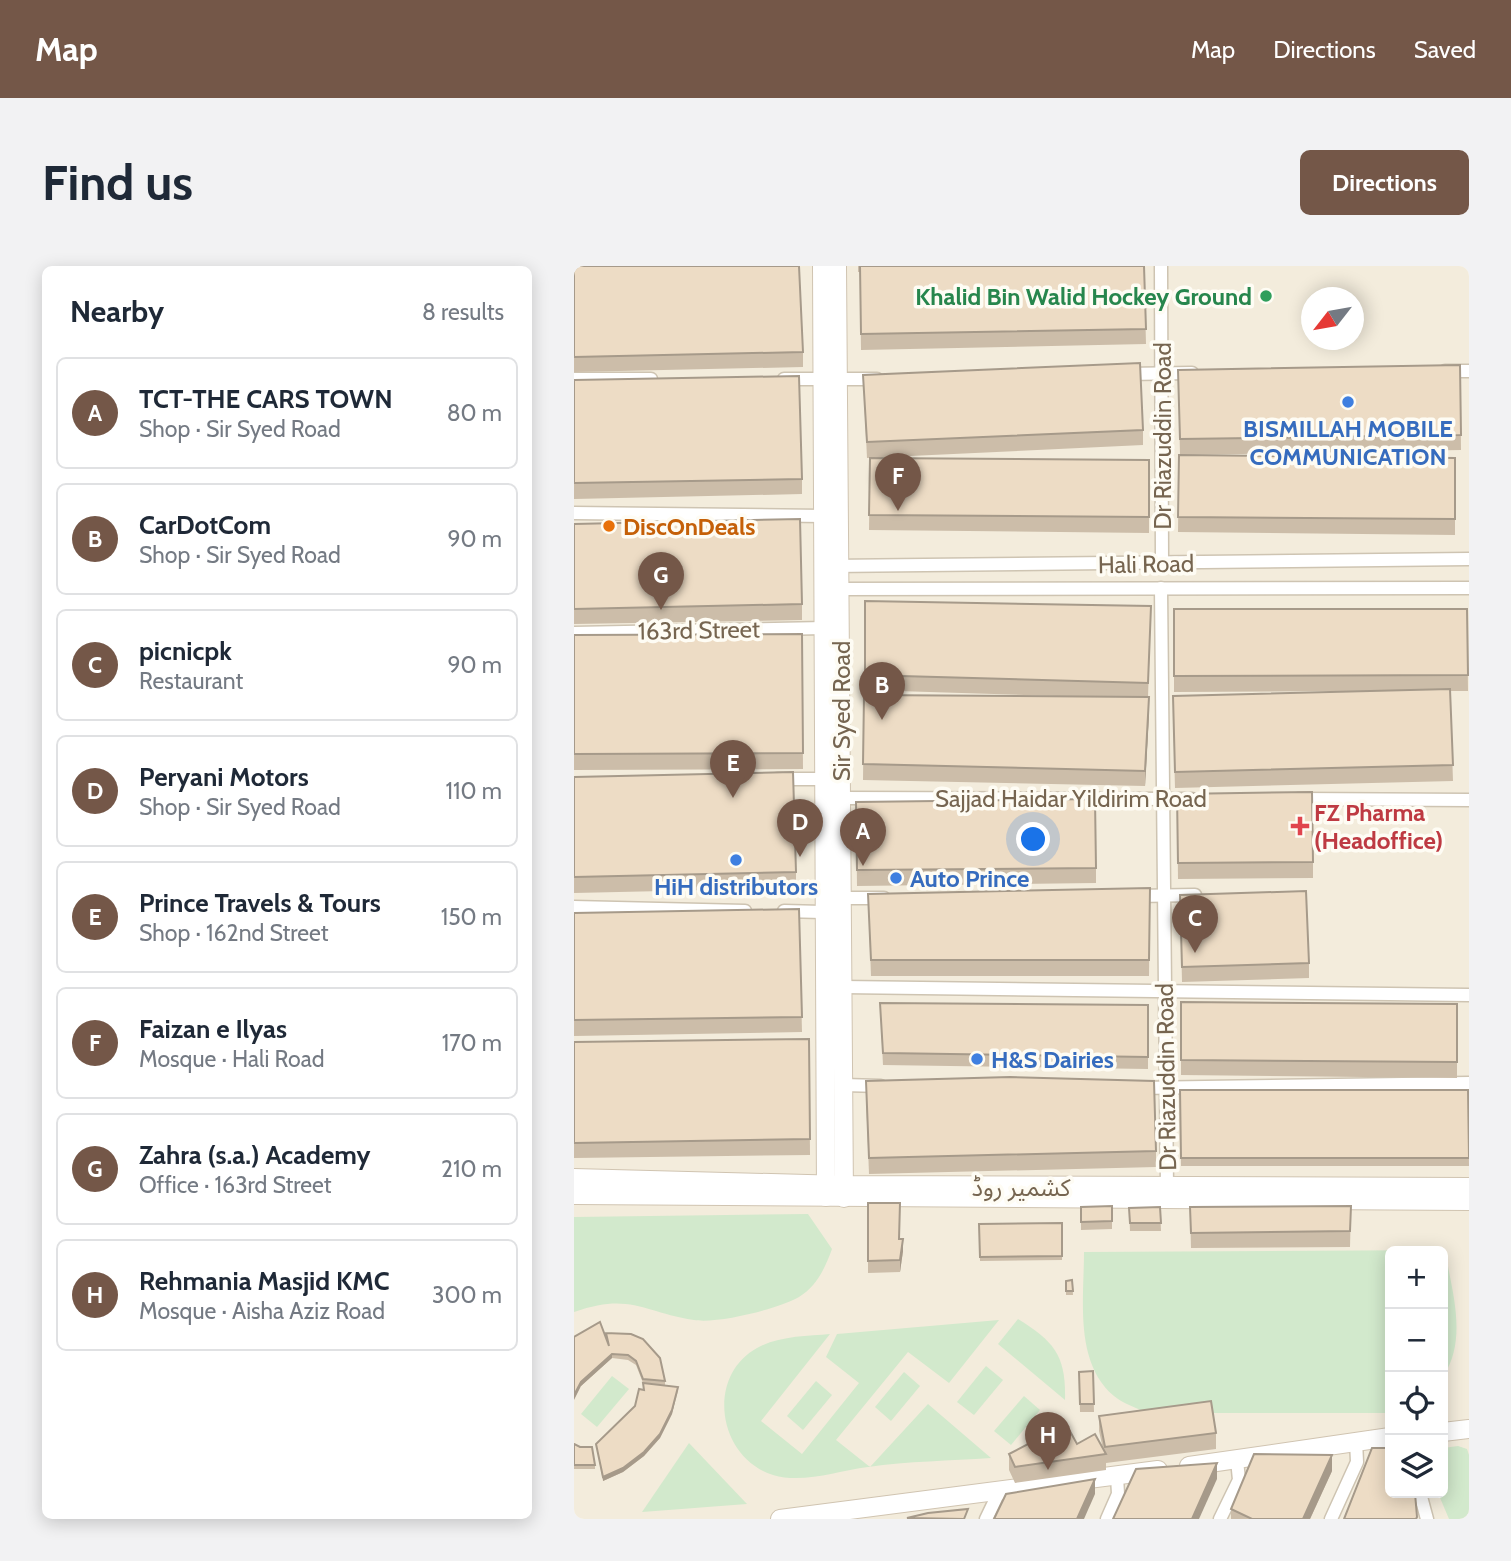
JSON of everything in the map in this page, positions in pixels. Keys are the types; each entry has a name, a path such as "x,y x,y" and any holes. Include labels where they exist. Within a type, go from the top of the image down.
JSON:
{"main road":[{"name":"Sir Syed Road","path":"822,266 830,339 832,589 841,798 833,832 822,912 843,1085 844,1192"},
{"name":"Sir Syed Road","path":"830,339 837,266"},
{"name":"Sir Syed Road","path":"831,379 824,516 832,566"},
{"name":"Sir Syed Road","path":"826,1191 817,1049 834,1022 843,986 842,898 825,779 824,628 832,589"},
{"name":"کشمیر روڈ","path":"574,1178 844,1192 1469,1201"},
{"name":"کشمیر روڈ","path":"844,1192 1469,1187"},
{"name":"کشمیر روڈ","path":"574,1195 826,1191"},
{"path":"1448,1431 1469,1429"},
{"path":"780,1519 843,1516 1385,1438"}],"street":[{"name":"Dr Riazuddin Road","path":"1161,266 1163,373 1157,589 1167,1188"},
{"path":"1427,371 1469,371"},
{"path":"1109,374 1205,373"},
{"path":"768,379 892,378"},
{"path":"574,379 671,379"},
{"path":"574,513 824,516"},
{"name":"Hali Road","path":"832,566 1469,559"},
{"path":"1177,589 1179,563"},
{"name":"Hali Road","path":"832,589 1469,588"},
{"name":"163rd Street","path":"574,633 824,628"},
{"path":"769,779 825,779"},
{"name":"Sajjad Haidar Yildirim Road","path":"841,798 1203,799"},
{"path":"1287,799 1469,800"},
{"path":"1121,896 1214,895"},
{"path":"842,898 898,898"},
{"path":"574,907 753,911"},
{"path":"767,911 822,912"},
{"path":"843,986 1469,995"},
{"path":"1123,1088 1469,1083"},
{"path":"843,1085 899,1086"},
{"path":"1331,1519 1357,1462 1356,1441"},
{"path":"1220,1519 1239,1480 1237,1460"},
{"path":"1107,1519 1118,1494 1117,1476"},
{"path":"986,1519 999,1492"},
{"path":"1421,1498 1427,1519"}],"shaded area":[{"path":"574,266 1469,266 1469,1519 574,1519"}],"green space":[{"path":"808,1214 832,1249 816,1282 805,1293 789,1302 748,1315 705,1321 623,1304 593,1306 574,1312 574,1217"},
{"path":"1385,1250 1385,1413 1147,1413 1125,1403 1101,1382 1092,1366 1087,1348 1083,1309 1084,1252"},
{"path":"1448,1266 1456,1315 1455,1347 1448,1368"},
{"path":"1018,1319 1041,1335 1056,1352 1063,1372 1065,1400 998,1344"},
{"path":"999,1320 949,1383 908,1352 836,1440 870,1467 796,1478 773,1475 754,1466 740,1452 730,1434 725,1415 725,1396 730,1377 741,1361 757,1348 774,1341 830,1334 761,1421 802,1454 859,1383 826,1357 837,1334"},
{"path":"986,1366 1003,1380 974,1415 957,1402"},
{"path":"904,1372 920,1386 891,1421 875,1407"},
{"path":"612,1376 629,1389 597,1427 581,1414"},
{"path":"816,1381 832,1395 803,1430 787,1416"},
{"path":"1024,1396 1040,1410 1011,1445 994,1431"},
{"path":"928,1404 991,1458 914,1462 870,1467"},
{"path":"689,1443 747,1504 642,1512"},
{"path":"1458,1446 1467,1449 1469,1455 1469,1519 1449,1519 1440,1498 1448,1498 1448,1447"}],"building":[{"path":"574,266 799,266 803,352 574,357"},
{"path":"860,266 1144,266 1146,329 861,334"},
{"path":"1140,363 1143,430 867,442 863,375"},
{"path":"1460,365 1461,435 1180,439 1178,370"},
{"path":"799,376 802,479 574,483 574,380"},
{"path":"1179,455 1455,458 1455,519 1178,517"},
{"path":"870,458 1149,460 1149,517 869,515"},
{"path":"800,519 802,604 574,609 574,524"},
{"path":"865,601 1151,606 1148,683 865,675"},
{"path":"1174,609 1467,609 1468,675 1174,676"},
{"path":"802,634 803,753 574,754 574,635"},
{"path":"1450,689 1453,765 1175,772 1173,696"},
{"path":"864,695 1149,697 1145,771 863,764"},
{"path":"793,772 796,872 574,877 574,777"},
{"path":"1312,792 1313,862 1178,863 1177,794"},
{"path":"1095,799 1096,868 857,870 856,802"},
{"path":"1150,888 1149,960 871,960 868,894"},
{"path":"1306,891 1309,963 1182,967 1180,895"},
{"path":"799,909 802,1017 574,1020 574,913"},
{"path":"1181,1002 1457,1004 1457,1062 1181,1060"},
{"path":"880,1003 1148,1005 1148,1057 883,1053"},
{"path":"809,1039 810,1139 574,1143 574,1042"},
{"path":"1010,1077 1154,1081 1156,1151 869,1158 866,1081"},
{"path":"1180,1090 1468,1090 1469,1158 1181,1158"},
{"path":"868,1203 900,1203 899,1239 903,1239 900,1260 868,1261"},
{"path":"1112,1206 1112,1221 1081,1222 1081,1207"},
{"path":"1351,1206 1350,1231 1191,1233 1190,1207"},
{"path":"1160,1207 1161,1223 1130,1223 1129,1208"},
{"path":"1062,1223 1062,1256 980,1257 979,1224"},
{"path":"1072,1280 1073,1291 1066,1291 1066,1281"},
{"path":"600,1322 609,1346 606,1333 631,1334 643,1339 660,1358 665,1381 643,1379 636,1361 628,1355 612,1354 581,1382 574,1395 574,1337"},
{"path":"1093,1371 1094,1404 1080,1404 1079,1372"},
{"path":"643,1383 678,1387 672,1410 660,1434 644,1452 623,1468 603,1477 596,1444 635,1406 639,1389 644,1390"},
{"path":"1211,1401 1216,1433 1105,1447 1099,1416"},
{"path":"1066,1424 1077,1444 1095,1434 1106,1454 1015,1467 1009,1454"},
{"path":"574,1444 592,1447 595,1465 574,1465"},
{"path":"1372,1448 1385,1448 1385,1498 1415,1498 1416,1519 1344,1519"},
{"path":"1254,1454 1332,1455 1303,1519 1252,1519 1231,1509"},
{"path":"1217,1463 1192,1519 1113,1519 1136,1469"},
{"path":"1095,1479 1077,1519 994,1519 1006,1494"},
{"path":"968,1509 964,1519 907,1518 928,1513"}],"place":[{"name":"Khalid Bin Walid Hockey Ground","path":"1266,296"},
{"name":"BISMILLAH MOBILE COMMUNICATION","path":"1348,402"},
{"name":"Faizan e Ilyas","path":"898,511"},
{"name":"DiscOnDeals","path":"609,526"},
{"name":"Zahra (s.a.) Academy","path":"661,610"},
{"name":"CarDotCom","path":"882,720"},
{"name":"Prince Travels & Tours","path":"733,798"},
{"name":"FZ Pharma (Headoffice)","path":"1300,826"},
{"name":"Peryani Motors","path":"800,857"},
{"name":"HiH distributors","path":"736,860"},
{"name":"TCT-THE CARS TOWN","path":"863,866"},
{"name":"Auto Prince","path":"896,878"},
{"name":"picnicpk","path":"1195,953"},
{"name":"H&S Dairies","path":"977,1059"},
{"name":"Rehmania Masjid KMC","path":"1048,1470"}]}
